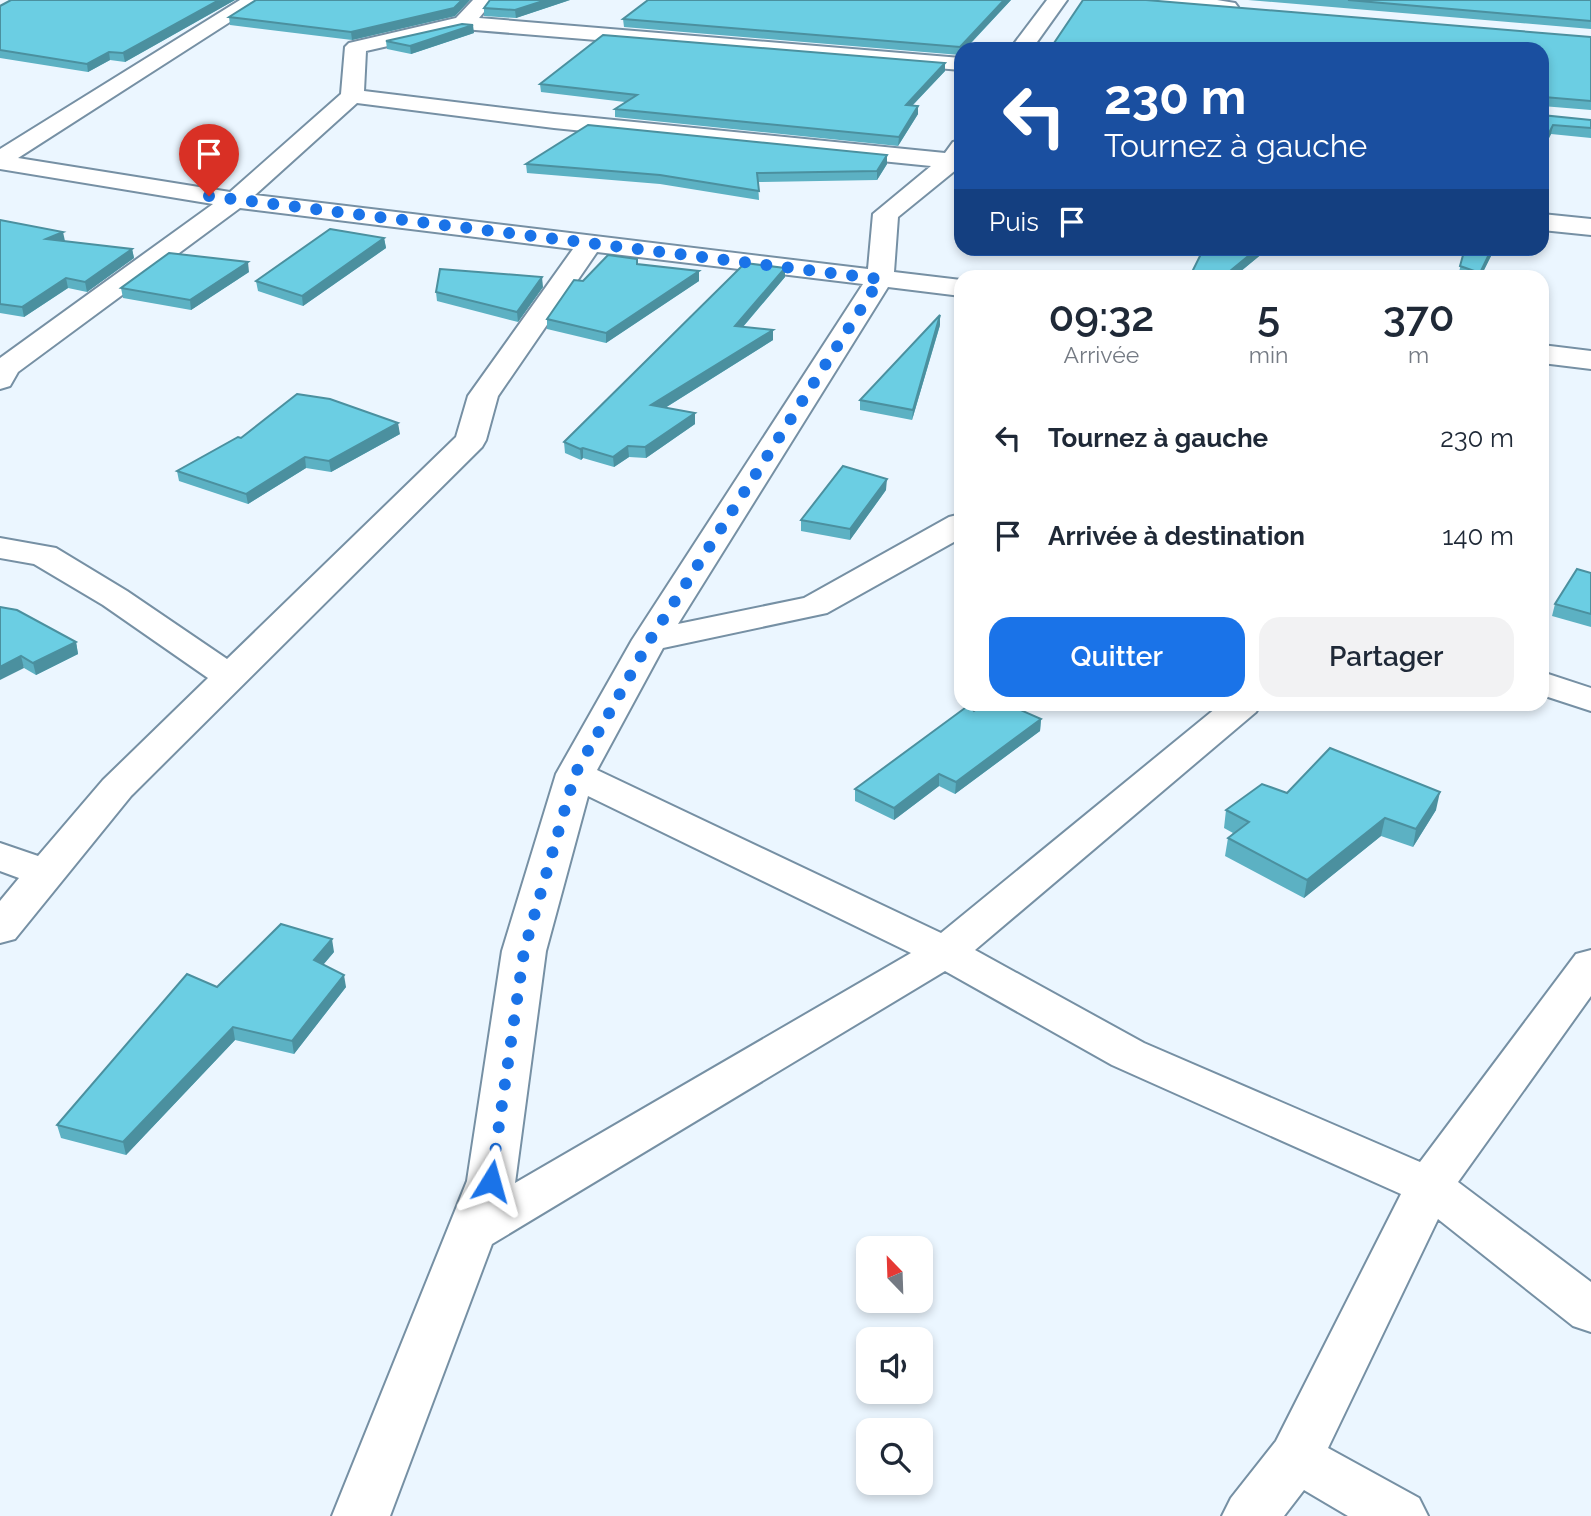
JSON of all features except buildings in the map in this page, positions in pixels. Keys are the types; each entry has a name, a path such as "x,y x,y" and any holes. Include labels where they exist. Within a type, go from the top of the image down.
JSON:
{"street":[{"path":"0,161 254,0"},
{"path":"463,23 484,0"},
{"path":"1026,42 1057,0"},
{"path":"1146,0 1243,8"},
{"path":"0,380 6,367 235,200 352,96 356,47 463,23 954,63"},
{"path":"352,96 554,121 954,157"},
{"path":"361,1516 491,1181 524,951 575,774 650,640 880,279 886,214 954,160"},
{"path":"0,161 235,200 954,287"},
{"path":"1549,223 1591,227"},
{"path":"0,929 117,788 471,440 483,396 590,243"},
{"path":"1549,355 1591,360"},
{"path":"650,640 815,606 954,528"},
{"path":"0,548 44,555 115,598 228,677"},
{"path":"1549,685 1591,700"},
{"path":"470,1233 945,953 1235,711"},
{"path":"575,774 945,953 1128,1054 1429,1186 1591,1311"},
{"path":"0,856 46,874"},
{"path":"1251,1516 1296,1458 1429,1186 1584,984"},
{"path":"1296,1458 1398,1516"}],"route":[{"path":"209,196 880,279 650,640 575,774 524,951 491,1181"}]}
